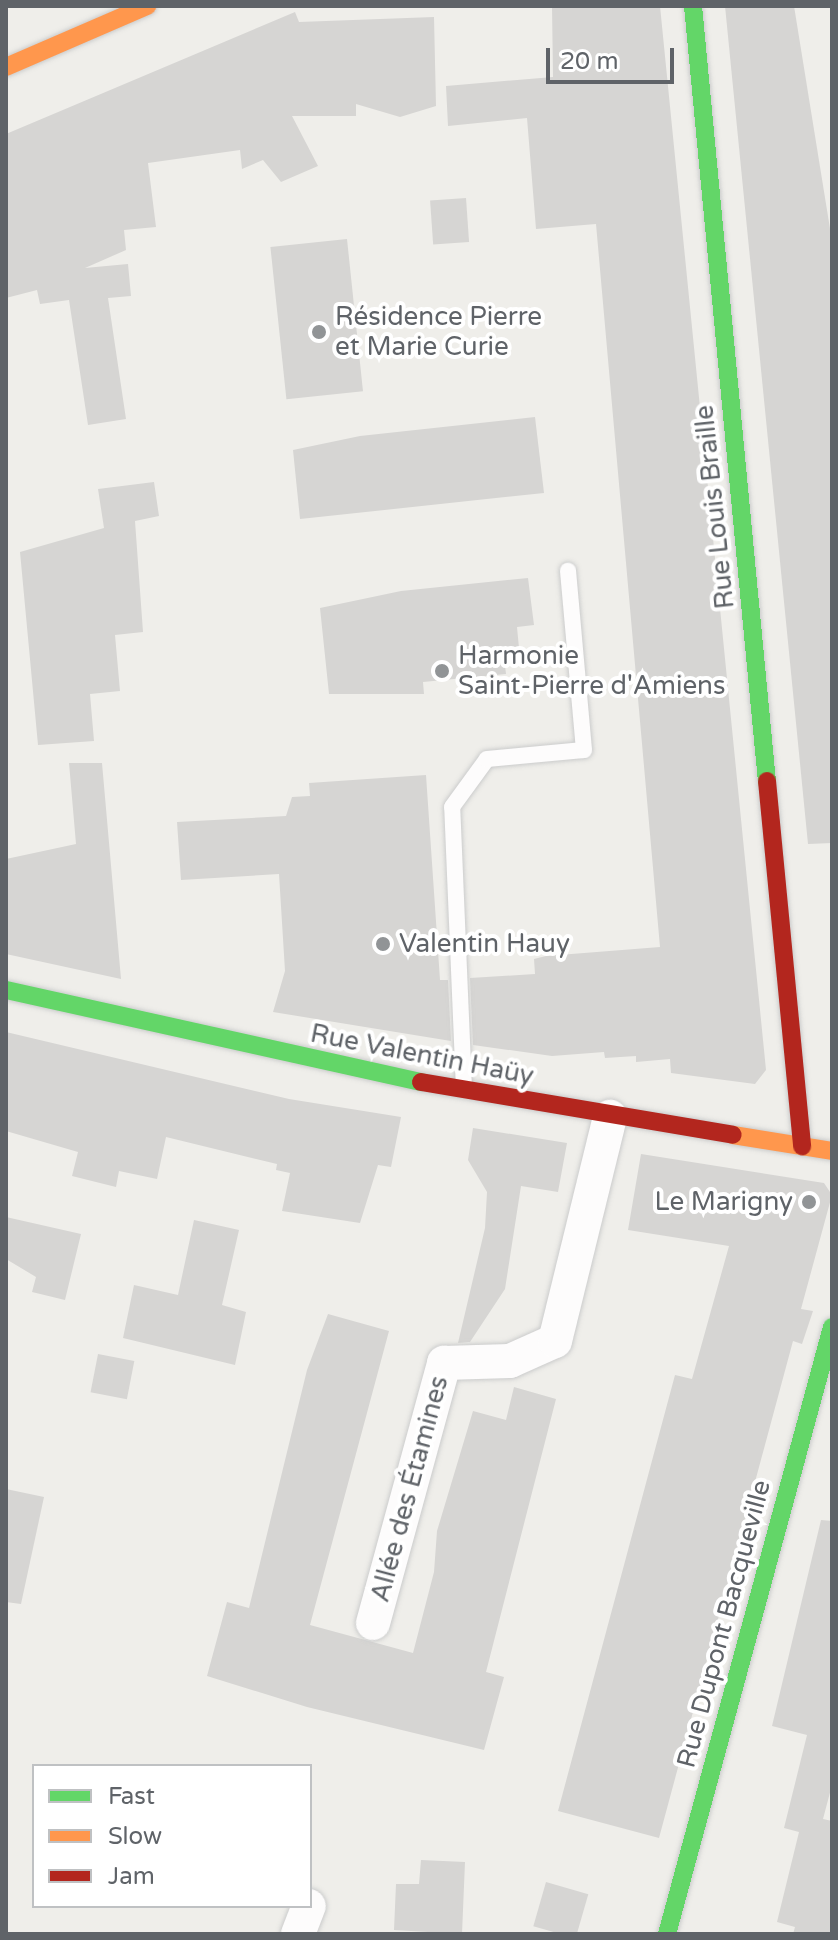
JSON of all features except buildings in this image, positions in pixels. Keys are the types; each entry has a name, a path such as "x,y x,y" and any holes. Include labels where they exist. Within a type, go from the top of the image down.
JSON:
{"street":[{"path":"6,67 147,6"},
{"name":"Rue Louis Braille","path":"693,6 802,1146"},
{"name":"Rue Valentin Haüy","path":"6,990 464,1091 832,1151"},
{"name":"Allée des Étamines","path":"373,1623 444,1363 510,1361 555,1341 610,1117"},
{"name":"Rue Dupont Bacqueville","path":"667,1934 832,1327"},
{"path":"298,1934 308,1908"}],"lane":[{"path":"464,1091 452,807 487,759 584,750 568,571"}],"traffic: fast":[{"path":"693,6 767,781"},
{"path":"6,990 421,1082"},
{"path":"667,1934 832,1327"}],"traffic: slow":[{"path":"6,67 147,6"},
{"path":"733,1135 832,1151"}],"traffic: jam":[{"path":"767,781 802,1146"},
{"path":"421,1082 733,1135"}],"place":[{"name":"Résidence Pierre et Marie Curie","path":"319,332"},
{"name":"Harmonie Saint-Pierre d'Amiens","path":"442,671"},
{"name":"Valentin Hauy","path":"383,944"},
{"name":"Le Marigny","path":"809,1202"}]}
